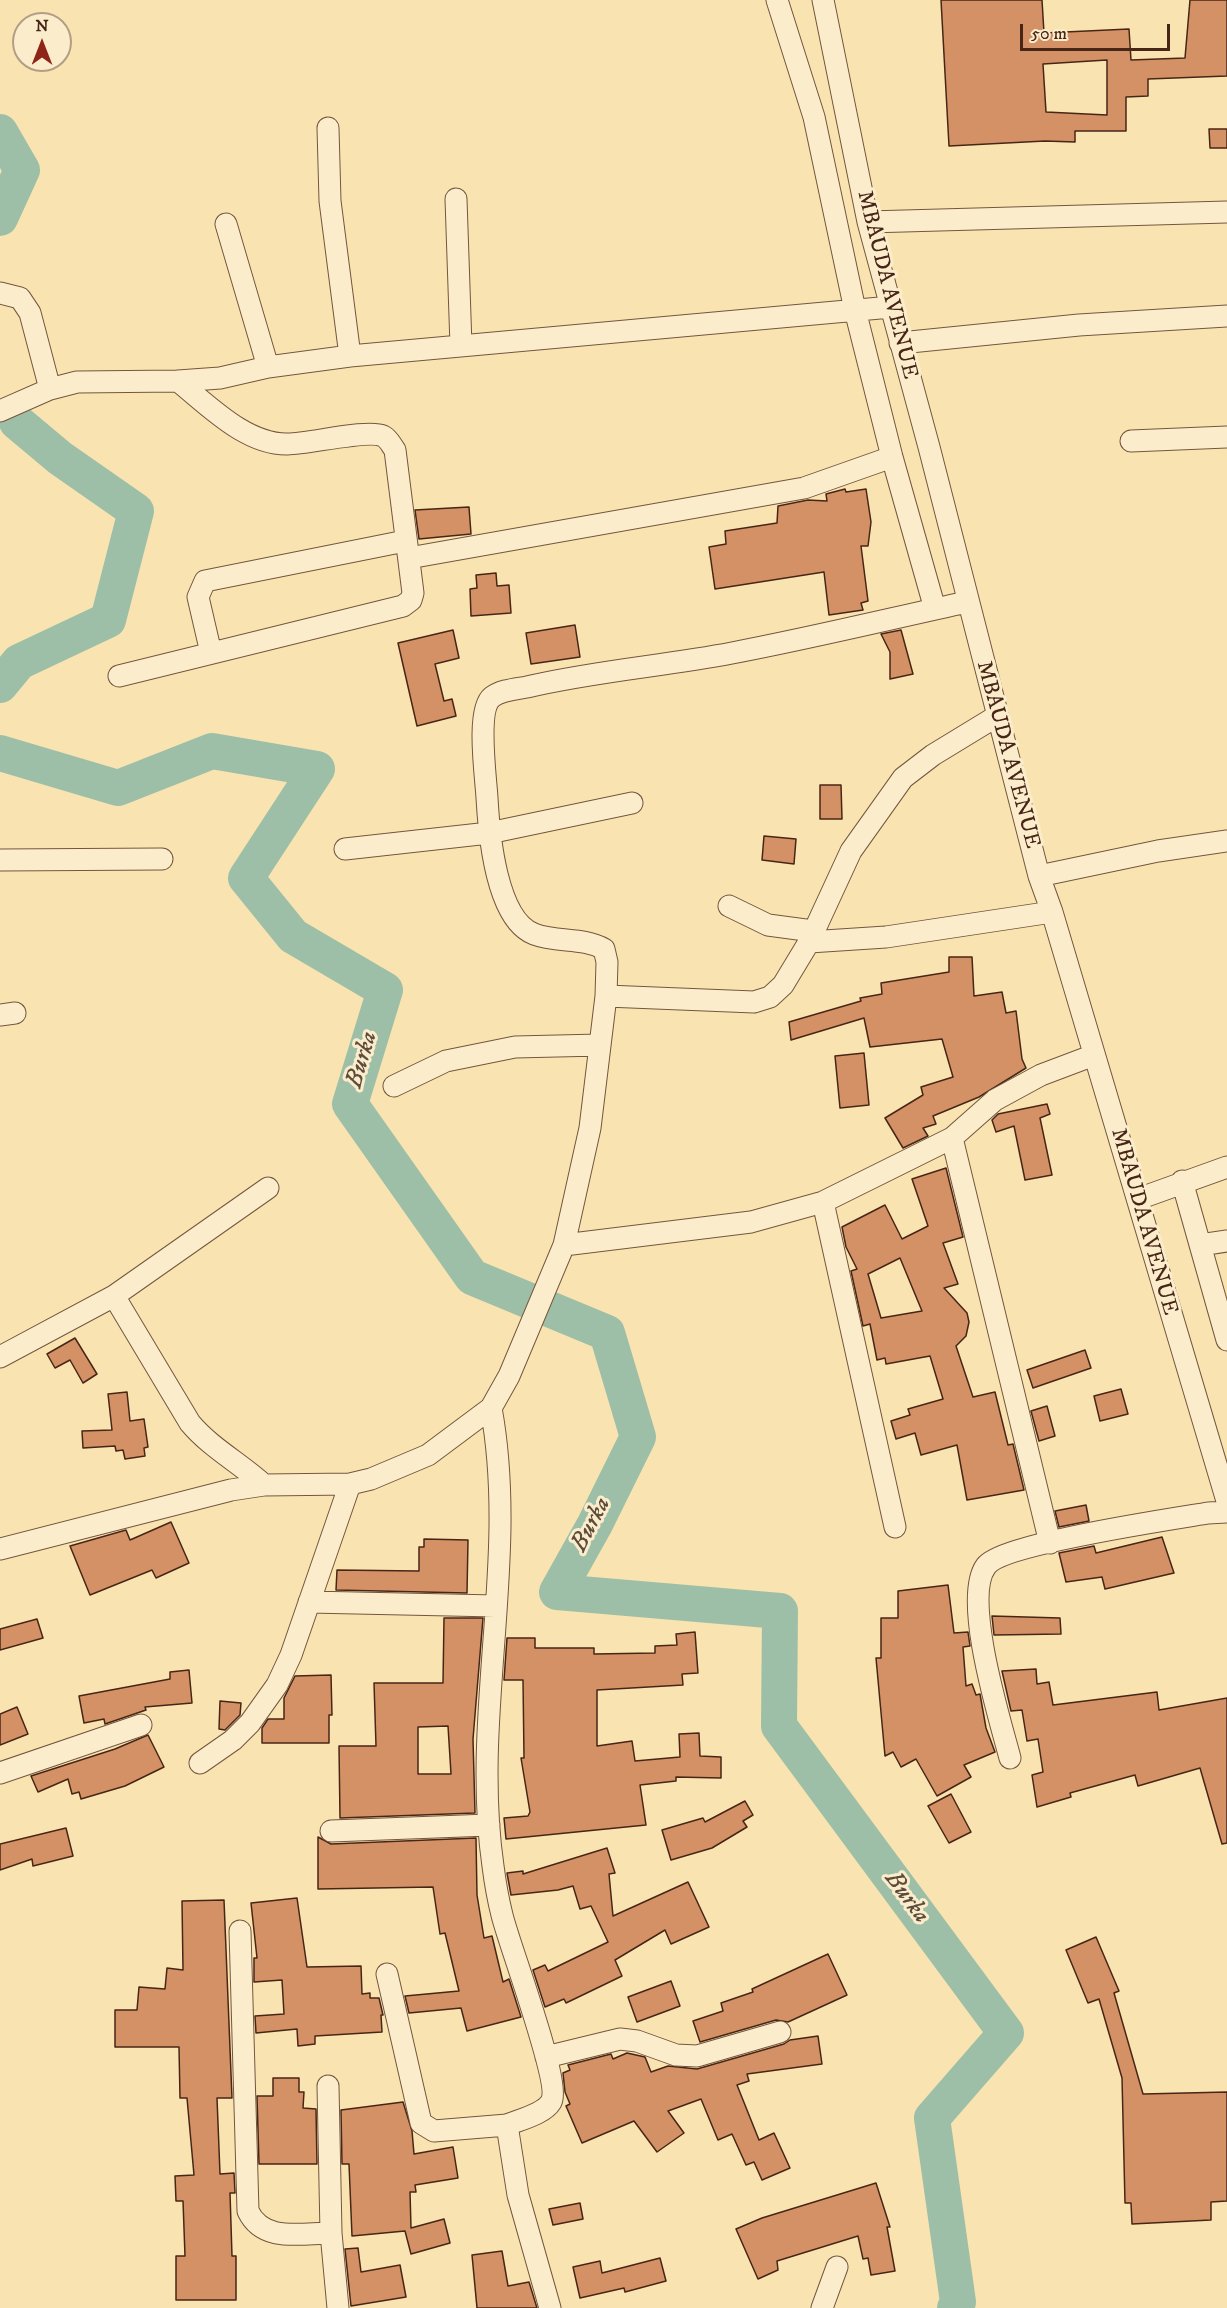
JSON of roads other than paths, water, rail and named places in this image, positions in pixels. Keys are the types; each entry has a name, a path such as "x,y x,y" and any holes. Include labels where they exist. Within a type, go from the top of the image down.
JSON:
{"street":[{"path":"777,0 814,117 855,310 892,457 935,609"},
{"name":"MBAUDA AVENUE","path":"823,0 868,222 1039,876 1052,912 1227,1501"},
{"path":"328,128 330,201 350,356"},
{"path":"456,200 462,346"},
{"path":"868,222 1227,212"},
{"path":"226,224 268,367"},
{"path":"0,293 20,298 30,313 50,389"},
{"path":"0,411 50,389 77,382 178,381 220,378 268,367 350,356 891,307"},
{"path":"900,343 1079,325 1227,316"},
{"path":"119,676 403,606 411,600 413,593 394,450 388,440 373,434 285,444 269,442 243,431 178,381"},
{"path":"1131,441 1227,437"},
{"path":"211,653 198,597 205,581 804,488 892,457"},
{"path":"0,1549 202,1497 264,1485 350,1484 390,1473 428,1455 491,1408 509,1376 564,1245 590,1128 606,996 607,962 604,949 592,943 556,940 532,933 517,922 509,908 489,833 483,724 486,705 492,697 544,682 732,653 967,602"},
{"path":"606,996 754,1002 770,997 783,985 811,936 851,851 903,778 933,755 997,716"},
{"path":"345,849 489,833 632,803"},
{"path":"1039,876 1158,851 1227,841"},
{"path":"0,860 162,859"},
{"path":"729,906 768,925 811,936 886,937 1052,912"},
{"path":"394,1086 446,1061 469,1056 515,1047 600,1045"},
{"path":"564,1245 751,1222 823,1202 952,1138 995,1100 1041,1075 1094,1055"},
{"path":"952,1138 1050,1543"},
{"path":"1138,1199 1182,1181 1227,1167"},
{"path":"1182,1181 1227,1340"},
{"path":"0,1357 114,1296 268,1188"},
{"path":"823,1202 895,1527"},
{"path":"1200,1245 1227,1242"},
{"path":"114,1296 190,1423 201,1436 221,1452 241,1463 264,1485"},
{"path":"387,1974 421,2123 434,2131 507,2125 544,2109 550,2102 554,2091 546,2057 502,1914 489,1825 486,1765 500,1508 498,1444 491,1408"},
{"path":"200,1763 233,1740 263,1706 291,1655 350,1484"},
{"path":"1010,1758 988,1675 977,1593 986,1565 996,1557 1050,1543 1208,1513 1227,1512"},
{"path":"309,1602 496,1606"},
{"path":"0,1773 141,1725"},
{"path":"331,1831 489,1825"},
{"path":"240,1931 248,2211 259,2227 270,2233 331,2233"},
{"path":"546,2057 620,2039 637,2041 676,2055 697,2056 780,2032"},
{"path":"328,2086 331,2233 338,2308"},
{"path":"507,2125 518,2195 550,2308"},
{"path":"822,2308 837,2267"}],"waterway":[{"path":"0,132 22,170 0,218"},
{"path":"0,685 19,662 108,620 136,511 60,458 17,422"},
{"name":"Burka","path":"0,753 118,788 212,751 317,769 246,878 293,936 385,990 350,1104 472,1277 607,1333 638,1437 595,1524 557,1592 780,1611 779,1726 1006,2033 932,2118 958,2302 955,2308"}]}
